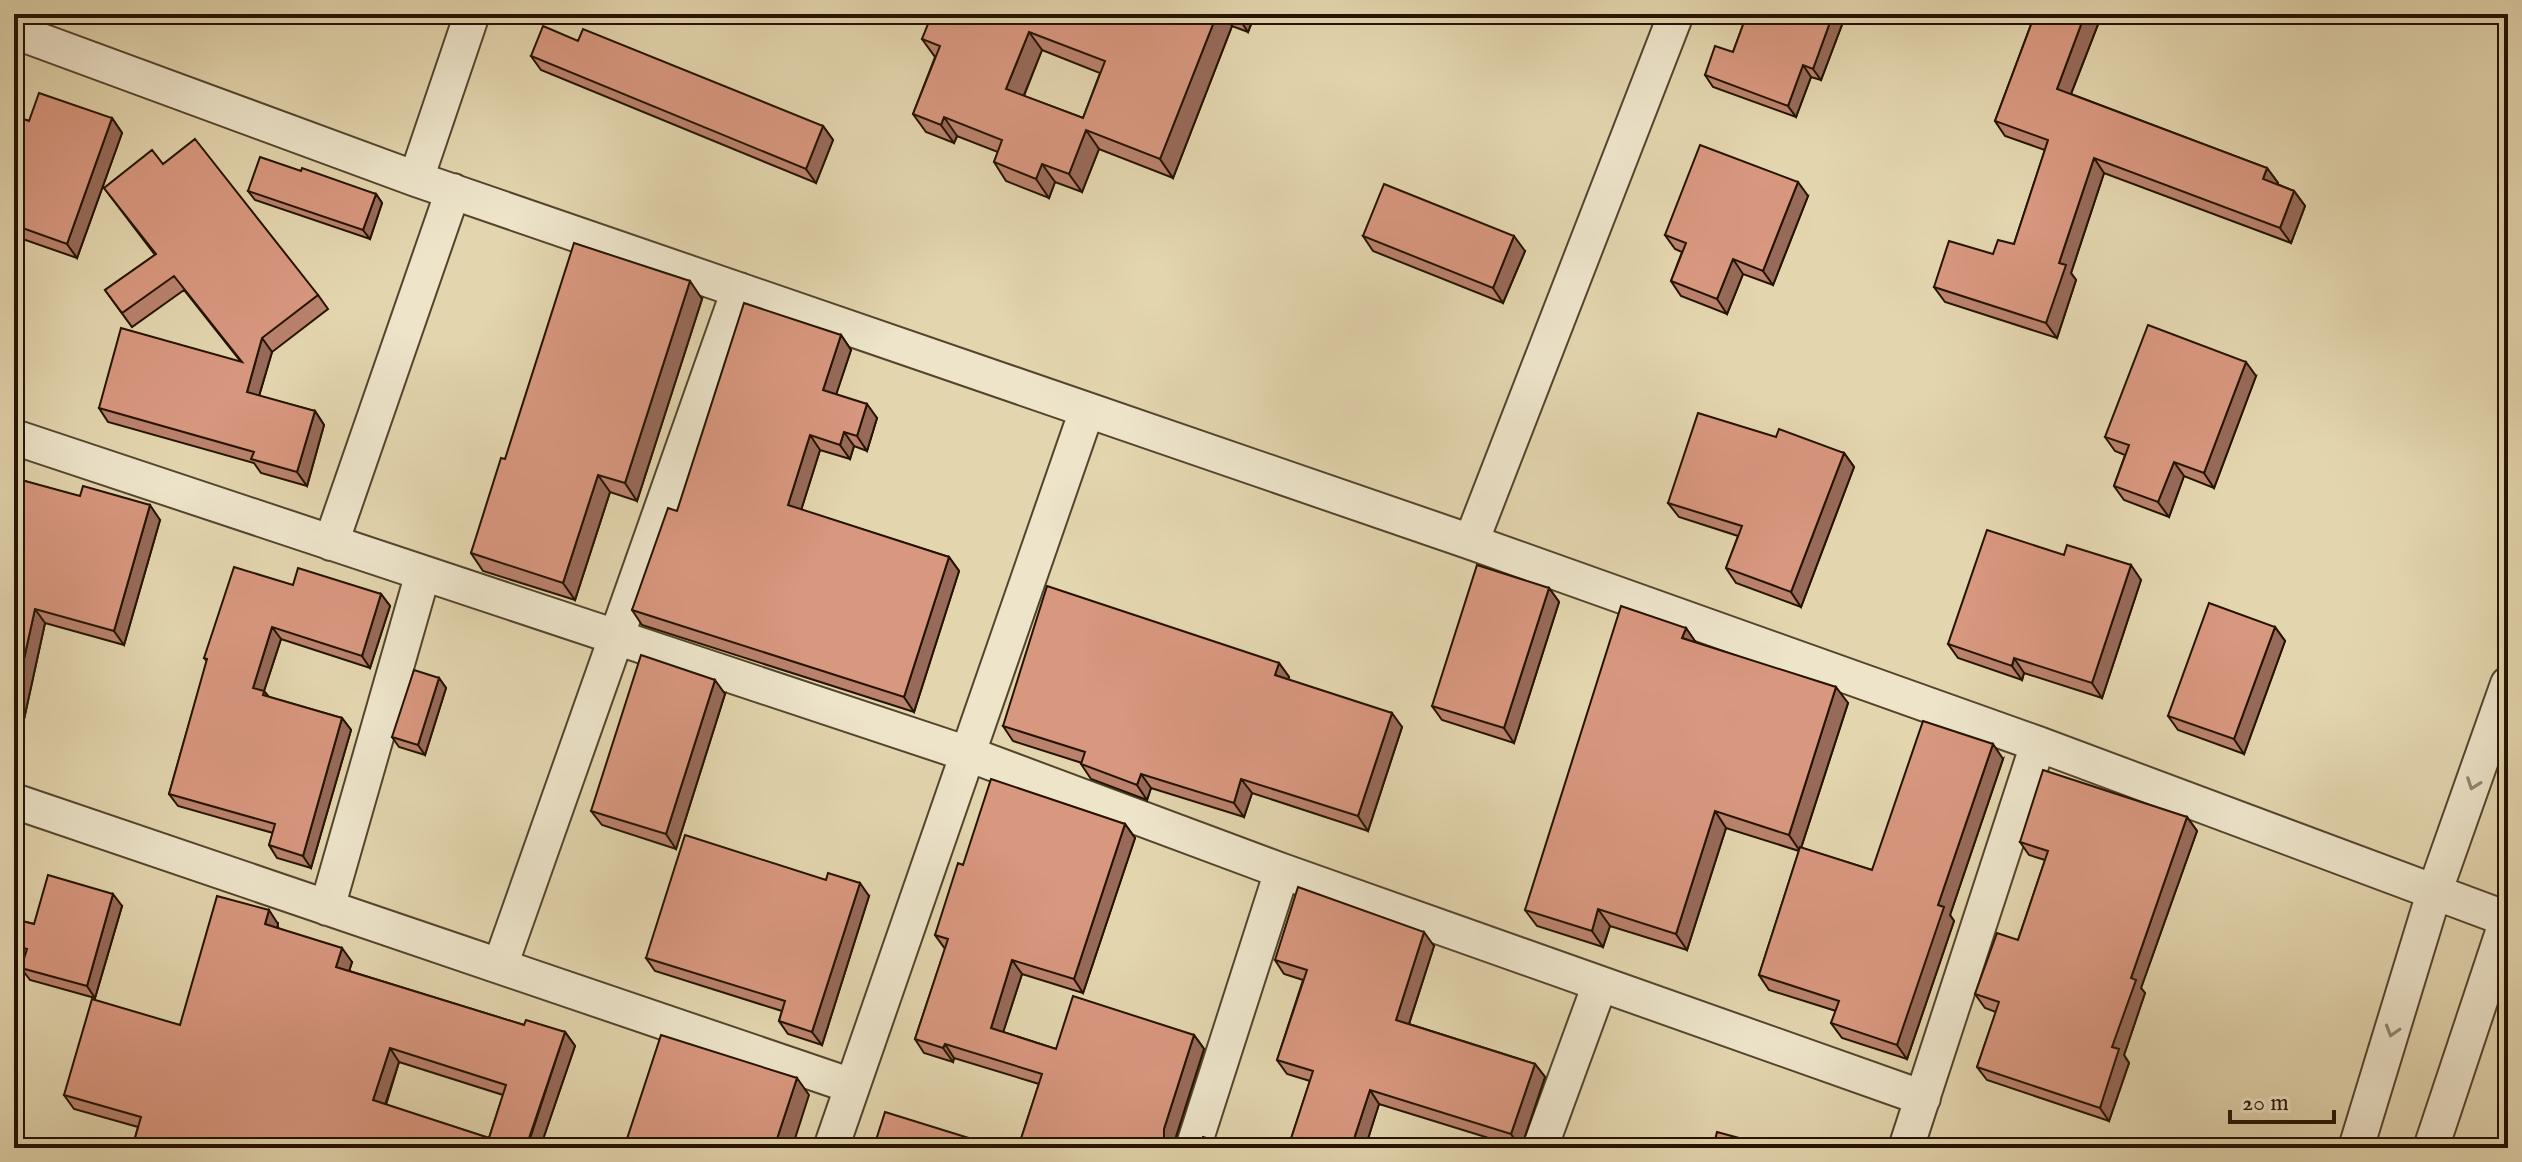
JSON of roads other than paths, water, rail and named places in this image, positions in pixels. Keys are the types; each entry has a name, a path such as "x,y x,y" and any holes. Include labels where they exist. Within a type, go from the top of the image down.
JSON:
{"street":[{"path":"416,179 472,14"},
{"path":"1471,542 1676,14"},
{"path":"14,31 416,179 1471,542 2038,744 2508,918 2431,1148"},
{"path":"331,543 453,191"},
{"path":"500,966 614,636 739,290"},
{"path":"831,1148 1087,410"},
{"path":"14,437 968,754 1282,871 1923,1098"},
{"path":"327,908 423,573"},
{"path":"2356,1148 2434,893 2508,684"},
{"path":"1906,1148 2038,744"},
{"path":"14,801 852,1086"},
{"path":"1193,1148 1282,871"},
{"path":"1540,1148 1600,984"}]}
